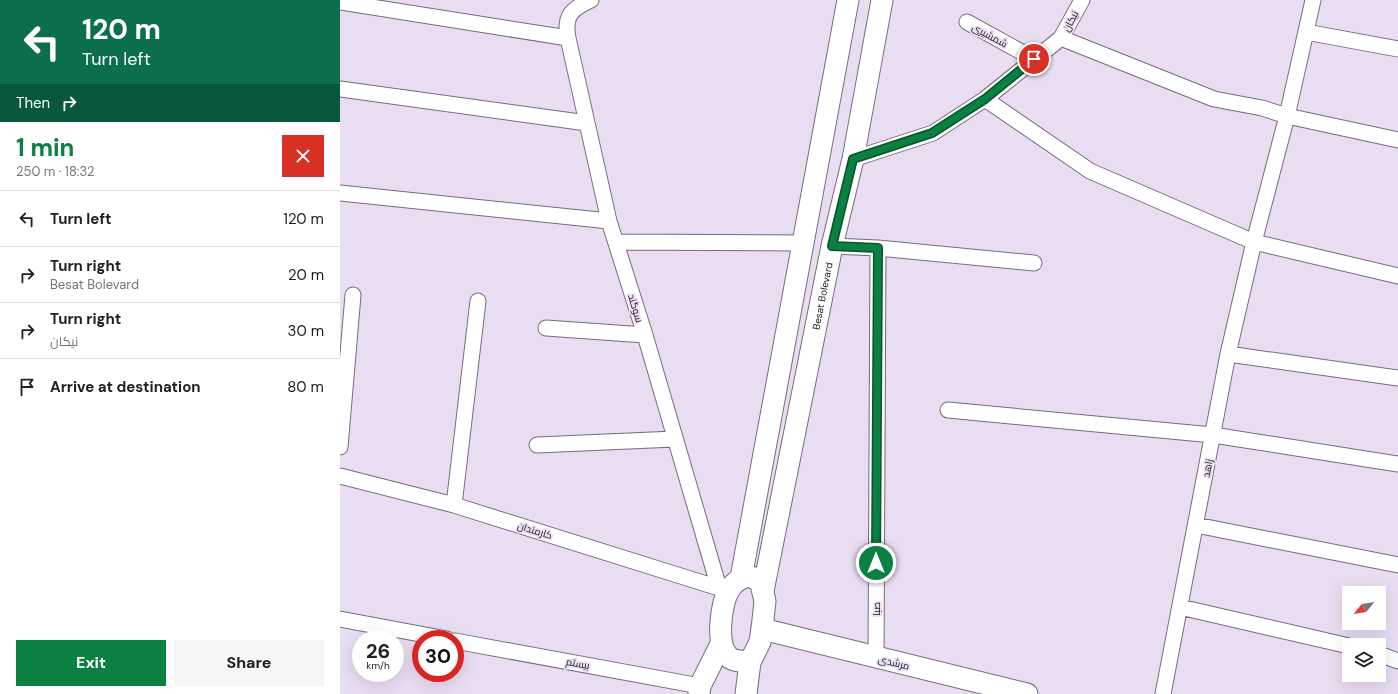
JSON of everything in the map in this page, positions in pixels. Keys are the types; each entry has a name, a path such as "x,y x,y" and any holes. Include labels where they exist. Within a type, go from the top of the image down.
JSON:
{"main road":[{"path":"700,690 721,644 724,603 730,585 803,243 848,0"},
{"name":"Besat Bolevard","path":"746,694 750,662 760,642 765,601 763,591 832,246 853,159 882,0"},
{"path":"730,585 748,576 760,580 763,591"},
{"name":"مرشدی","path":"762,629 1027,694"},
{"path":"721,644 727,656 733,660 750,662"}],"street":[{"path":"340,2 567,32 571,14 577,6 591,0"},
{"name":"نیکان","path":"853,159 932,133 985,99 1061,38 1082,0"},
{"name":"زاهد","path":"1163,694 1228,354 1254,242 1287,116 1313,0"},
{"name":"شمشیری","path":"967,22 1034,59"},
{"name":"سوگند","path":"567,32 609,221 645,335 675,438 730,585"},
{"path":"1306,32 1398,49"},
{"path":"1061,38 1214,99 1262,108 1287,116 1398,140"},
{"path":"340,89 587,123"},
{"path":"985,99 1090,171 1254,242 1398,276"},
{"path":"340,193 609,221"},
{"path":"616,242 803,243"},
{"path":"832,246 878,248 1034,263"},
{"name":"صبا","path":"876,657 878,248"},
{"path":"340,447 353,296"},
{"path":"454,505 478,301"},
{"path":"546,328 645,335"},
{"path":"1228,354 1398,378"},
{"path":"948,410 1213,435 1398,464"},
{"path":"537,444 675,438"},
{"name":"کارمندان","path":"340,476 454,505 730,585"},
{"path":"1196,525 1398,565"},
{"path":"1180,607 1342,644"},
{"path":"340,619 412,633"},
{"name":"بیستم","path":"464,643 700,690"},
{"path":"1386,657 1398,661"}],"route":[{"path":"876,563 878,248 832,246 853,159 932,133 985,99 1034,59"}]}
